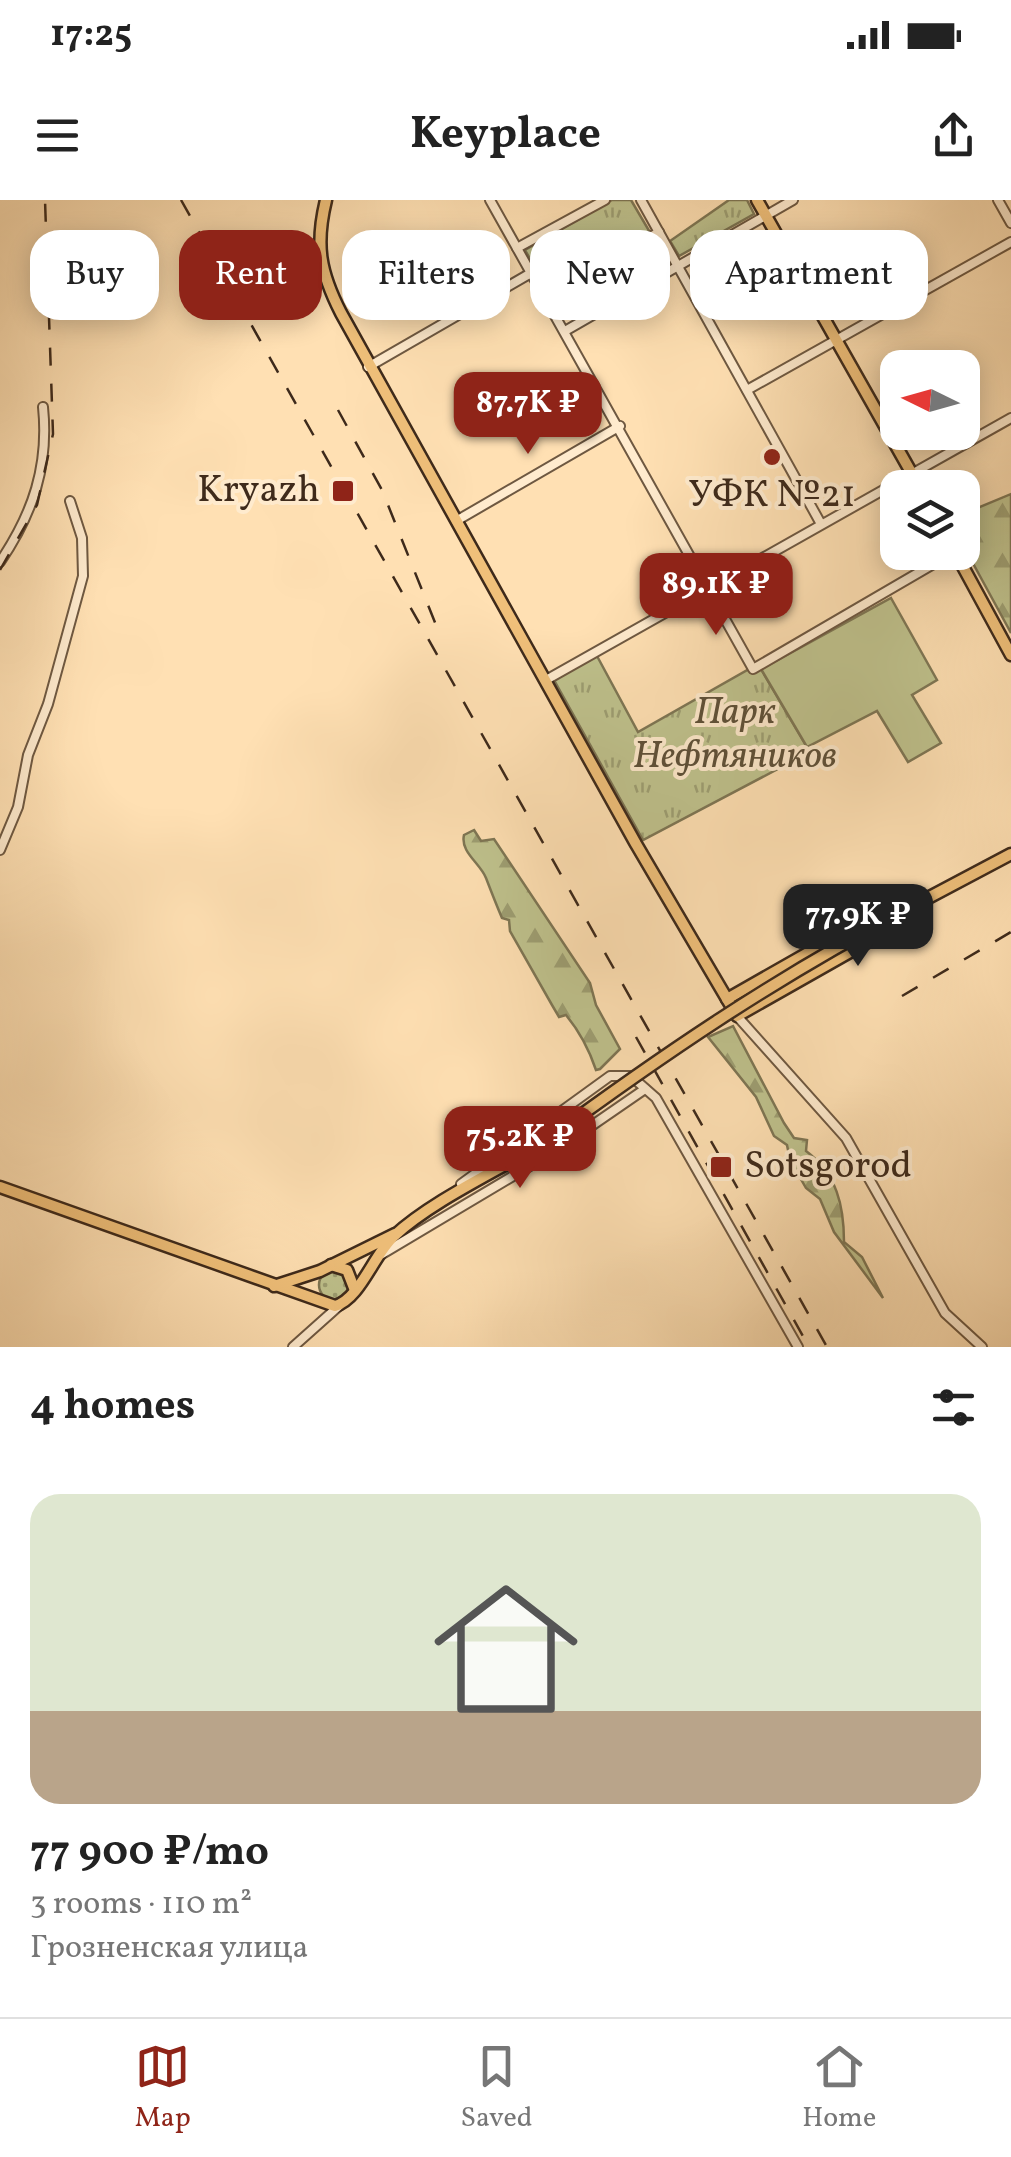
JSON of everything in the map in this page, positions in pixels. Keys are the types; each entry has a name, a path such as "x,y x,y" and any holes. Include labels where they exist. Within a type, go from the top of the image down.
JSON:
{"main road":[{"path":"757,200 911,470"},
{"path":"326,202 318,240 321,272 368,367 737,1016 903,922 910,908"},
{"path":"964,570 1011,654"},
{"path":"273,1286 325,1268 395,1234 540,1145 738,1004 814,956 1011,854"},
{"path":"727,999 894,904 910,908"},
{"path":"727,999 766,997"},
{"path":"0,1187 77,1211 273,1286 340,1305 395,1234"},
{"path":"325,1268 350,1272 354,1289"},
{"path":"322,1302 314,1284 325,1268"}],"street":[{"path":"326,202 338,200"},
{"path":"490,200 530,271"},
{"path":"518,248 606,200"},
{"path":"641,200 658,230"},
{"path":"565,331 793,200"},
{"path":"998,200 1011,223"},
{"path":"747,390 1011,242"},
{"path":"670,252 821,524"},
{"path":"368,367 530,274"},
{"path":"558,320 753,669 923,570"},
{"path":"0,562 29,513 42,473 43,407"},
{"path":"916,470 1011,418"},
{"path":"456,521 620,426"},
{"path":"546,680 880,490"},
{"path":"0,850 18,807 28,755 48,704 83,576 82,538 70,501"},
{"path":"737,1016 846,1138 946,1313 982,1347"},
{"path":"395,1234 400,1225 578,1104 610,1076 631,1076 656,1098 798,1347"},
{"path":"374,1259 555,1151 645,1090"},
{"path":"316,1323 322,1302"},
{"path":"293,1347 340,1305"}],"green space":[{"path":"612,200 631,200 649,230 560,230"},
{"path":"729,200 747,200 754,214 725,230 690,230 690,250 679,256 670,241"},
{"path":"1011,494 1011,633 977,570 980,570 980,507"},
{"path":"891,598 937,680 912,695 941,743 908,762 877,711 807,747 761,669"},
{"name":"Парк Нефтяников","path":"597,656 638,732 758,664 810,752 643,840 554,680"},
{"path":"474,830 481,841 494,839 590,983 596,1005 620,1049 600,1069 596,1070 584,1041 566,1015 559,1017 510,931 509,920 502,918 483,873 465,847 464,835"},
{"path":"733,1026 784,1123 794,1138 807,1140 806,1151 832,1180 840,1203 844,1242 862,1257 883,1298 834,1232 820,1199 806,1188 790,1160 787,1145 774,1136 756,1097 708,1037"},
{"path":"334,1270 348,1279 349,1285 340,1299 334,1300 320,1291 319,1285 328,1271"}],"railway":[{"path":"0,570 37,505 53,434 45,200"},
{"path":"181,200 827,1347"},
{"path":"338,410 382,490 440,635"},
{"path":"902,996 1011,932"},
{"path":"636,1037 809,1347"}],"place":[{"name":"УФК №21","path":"772,457"},
{"name":"Kryazh","path":"343,491"},
{"name":"Sotsgorod","path":"721,1167"}]}
